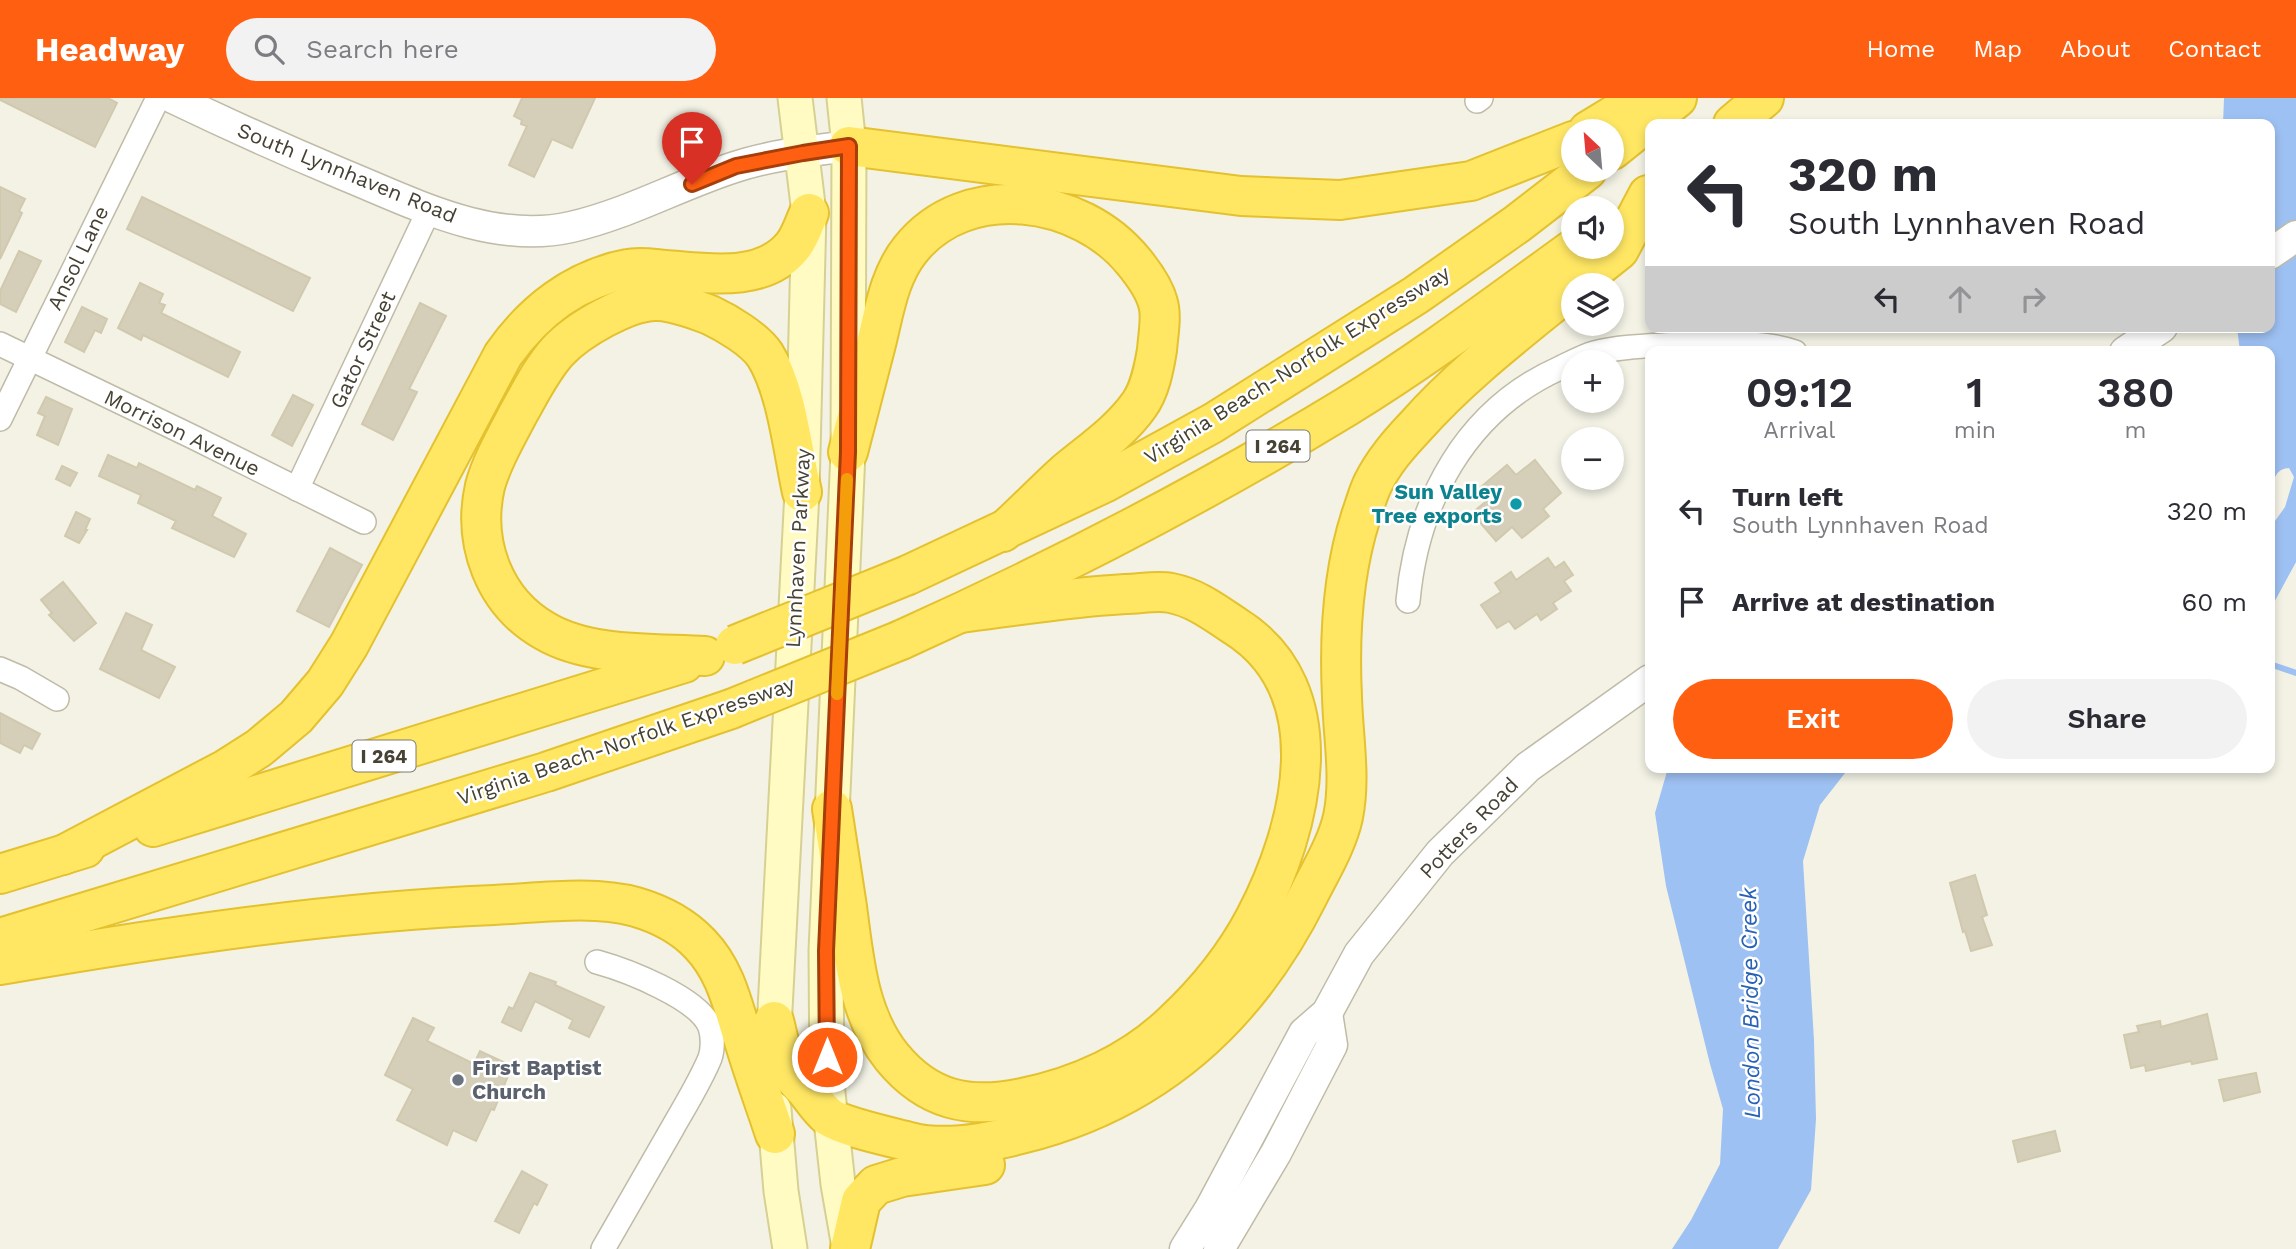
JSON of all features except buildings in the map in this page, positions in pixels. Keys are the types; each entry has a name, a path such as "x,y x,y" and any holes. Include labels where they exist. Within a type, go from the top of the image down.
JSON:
{"highway":[{"path":"1608,119 1642,98"},
{"path":"1651,119 1677,98"},
{"path":"1739,119 1764,98"},
{"path":"1624,140 1645,124"},
{"path":"849,146 1241,196 1340,200 1471,181 1561,146"},
{"name":"Virginia Beach-Norfolk Expressway","path":"0,874 720,651 908,575 1104,483 1213,423 1416,295 1571,182"},
{"path":"1624,212 1645,197"},
{"path":"1590,273 1619,250 1645,201"},
{"path":"848,452 892,283 909,251 922,237 940,223 961,212 979,207 1033,205 1083,220 1106,234 1126,252 1155,295 1159,305 1158,337 1150,380 1140,405 1116,430 1063,475 1003,532"},
{"path":"63,855 226,769 259,748 303,709 325,683 349,645 503,355 519,332 539,313 590,279 631,268 722,274 772,265 794,245 809,213"},
{"name":"Virginia Beach-Norfolk Expressway","path":"0,939 533,776 731,709 901,640 1148,521 1348,406 1561,258"},
{"path":"774,1021 788,1070 830,1118 920,1145 940,1146 1005,1138 1047,1128 1088,1113 1126,1094 1170,1067 1197,1045 1228,1016 1271,960 1299,915 1343,818 1346,778 1340,634 1347,573 1355,535 1372,485 1390,454 1441,398 1561,297"},
{"path":"720,651 594,649 565,641 544,631 521,614 508,601 495,581 482,537 481,511 485,485 498,453 541,373 556,353 573,337 601,319 657,300 689,307 729,324 763,353 778,382 802,492"},
{"path":"832,809 855,966 864,1004 876,1032 892,1056 917,1083 941,1096 963,1102 986,1103 1043,1094 1112,1067 1144,1047 1172,1024 1198,997 1254,921 1283,854 1300,775 1301,738 1293,694 1279,668 1264,649 1205,604 1169,592 1087,596 961,613"},
{"path":"0,965 147,939 324,917 565,901 610,902 635,907 659,915 681,928 699,943 715,962 728,988 775,1134"},
{"path":"850,1249 861,1201 876,1185 902,1177 1017,1161 1064,1149 1099,1128 1126,1094"}],"main road":[{"name":"Lynnhaven Parkway","path":"790,1249 775,1134 772,1071 802,492 809,213 795,98"},
{"path":"844,98 849,146 848,452 826,951 827,1084 838,1184 850,1249"}],"street":[{"name":"Ansol Lane","path":"0,419 158,98"},
{"name":"South Lynnhaven Road","path":"173,98 257,138 429,210 469,222 528,232 568,228 605,218 736,166 849,146"},
{"name":"Gator Street","path":"297,489 429,210"},
{"path":"2275,251 2296,236"},
{"path":"2134,346 2153,333"},
{"path":"1408,601 1411,573 1426,513 1455,457 1477,429 1504,402 1539,377 1592,354 1630,346 1695,343 1779,346"},
{"name":"Morrison Avenue","path":"0,344 364,522"},
{"path":"0,669 57,699"},
{"name":"Potters Road","path":"1185,1249 1210,1209 1304,1033 1327,1013 1359,954 1440,853 1528,768 1645,684"},
{"path":"597,962 624,969 694,1005 704,1016 713,1042 710,1057 682,1111 603,1249"},
{"path":"1219,1249 1276,1153 1332,1045 1327,1013"}],"water":[{"path":"2224,98 2296,98 2296,562 2275,601 2275,521 2285,507 2294,477 2289,468 2279,471 2275,477 2275,346 2239,346 2238,333 2275,333 2275,119 2223,119"},
{"name":"London Bridge Creek","path":"1667,773 1845,773 1820,805 1803,861 1816,1119 1811,1190 1778,1249 1672,1249 1691,1220 1720,1164 1723,1109 1666,886 1655,813"}],"waterway":[{"path":"2275,666 2296,673"}],"slow traffic":[{"path":"837,694 847,479"}],"place":[{"name":"Sun Valley Tree exports","path":"1516,504"},
{"name":"First Baptist Church","path":"458,1080"}],"route":[{"path":"692,184 736,166 849,146 848,452 826,951 827,1057"}]}
